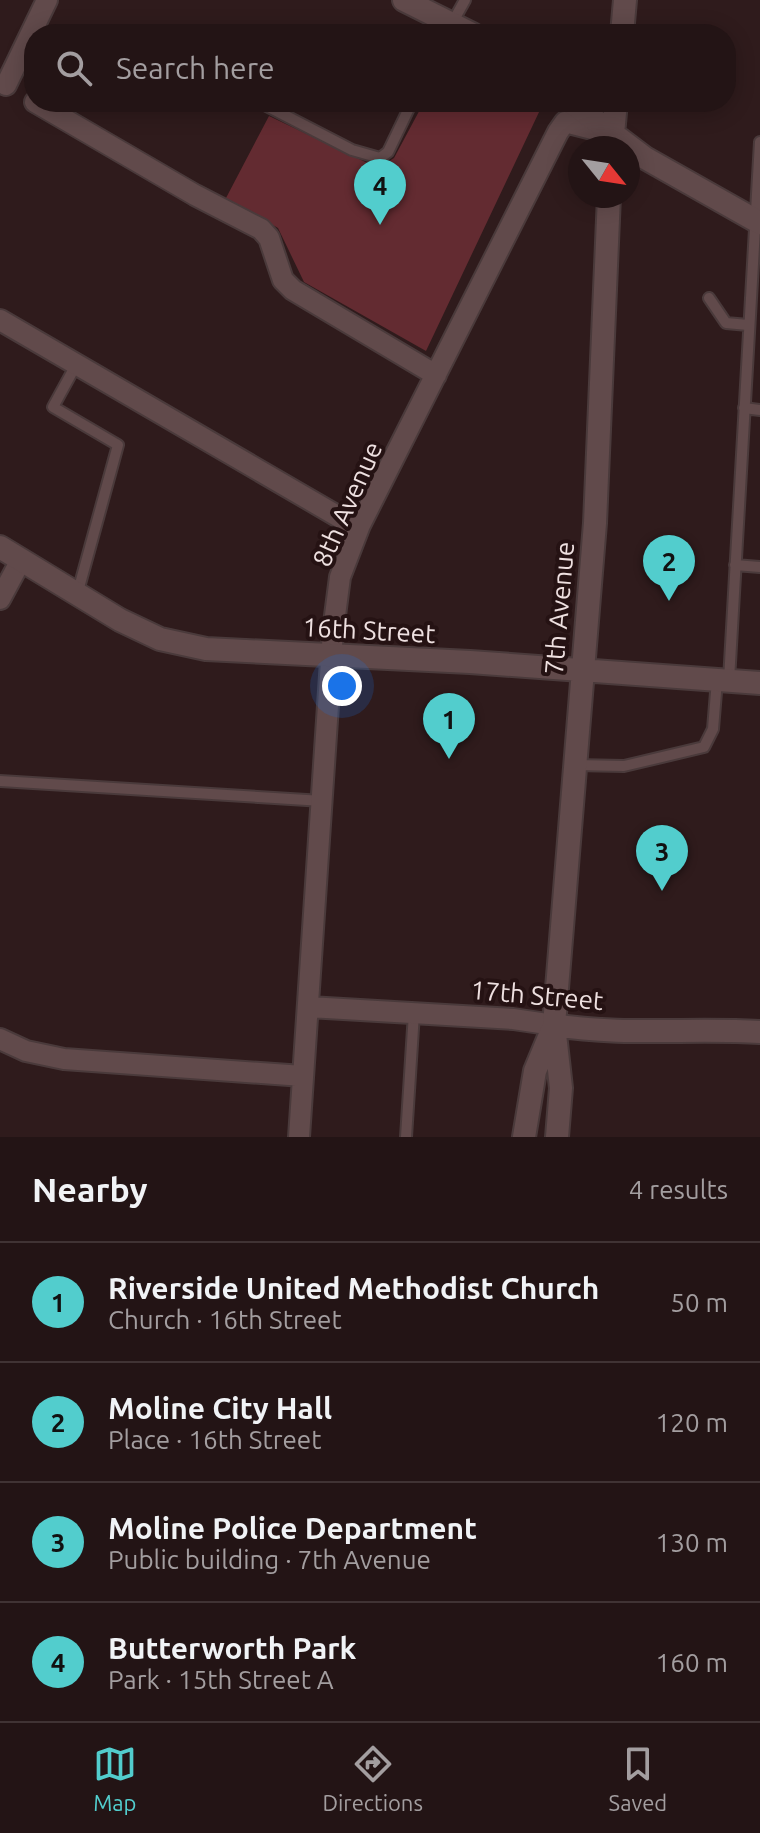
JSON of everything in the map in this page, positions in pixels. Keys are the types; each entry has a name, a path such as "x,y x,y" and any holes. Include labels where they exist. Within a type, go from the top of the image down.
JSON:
{"street":[{"path":"34,24 47,0"},
{"path":"404,0 443,24"},
{"path":"623,24 625,0"},
{"path":"24,43 3,83 24,95"},
{"path":"52,112 195,195 261,229 269,238 283,280 293,290 436,375"},
{"path":"582,112 607,136"},
{"path":"613,136 615,112"},
{"name":"8th Avenue","path":"299,1137 340,577 360,525 524,192 558,132 565,122 600,136"},
{"path":"640,155 757,221"},
{"name":"7th Avenue","path":"557,1137 561,1088 554,1025 595,523 608,208"},
{"path":"0,320 346,521 360,525"},
{"name":"16th Street","path":"0,547 139,630 177,644 206,649 760,683"},
{"path":"0,599 21,560"},
{"name":"17th Street","path":"309,1007 513,1019 589,1031 694,1028 760,1032"},
{"name":"7th Avenue","path":"524,1137 535,1071 554,1025"},
{"path":"2,1045 64,1059 303,1076"}],"lane":[{"path":"451,24 465,0"},
{"path":"278,112 352,150 380,158 388,152 407,112"},
{"path":"575,765 624,766 704,747 713,729 723,680 735,565 760,142"},
{"path":"709,298 726,323 748,325"},
{"path":"76,365 53,407 118,445 77,595"},
{"path":"744,408 760,410"},
{"path":"735,565 760,567"},
{"path":"0,781 323,801"},
{"path":"406,1137 414,1013"}],"shaded area":[{"path":"419,112 539,112 426,351 304,282 278,228 226,198 269,116 378,168 394,158"}],"place":[{"name":"Butterworth Park","path":"380,225"},
{"name":"Moline City Hall","path":"669,601"},
{"name":"Riverside United Methodist Church","path":"449,759"},
{"name":"Moline Police Department","path":"662,891"}]}
